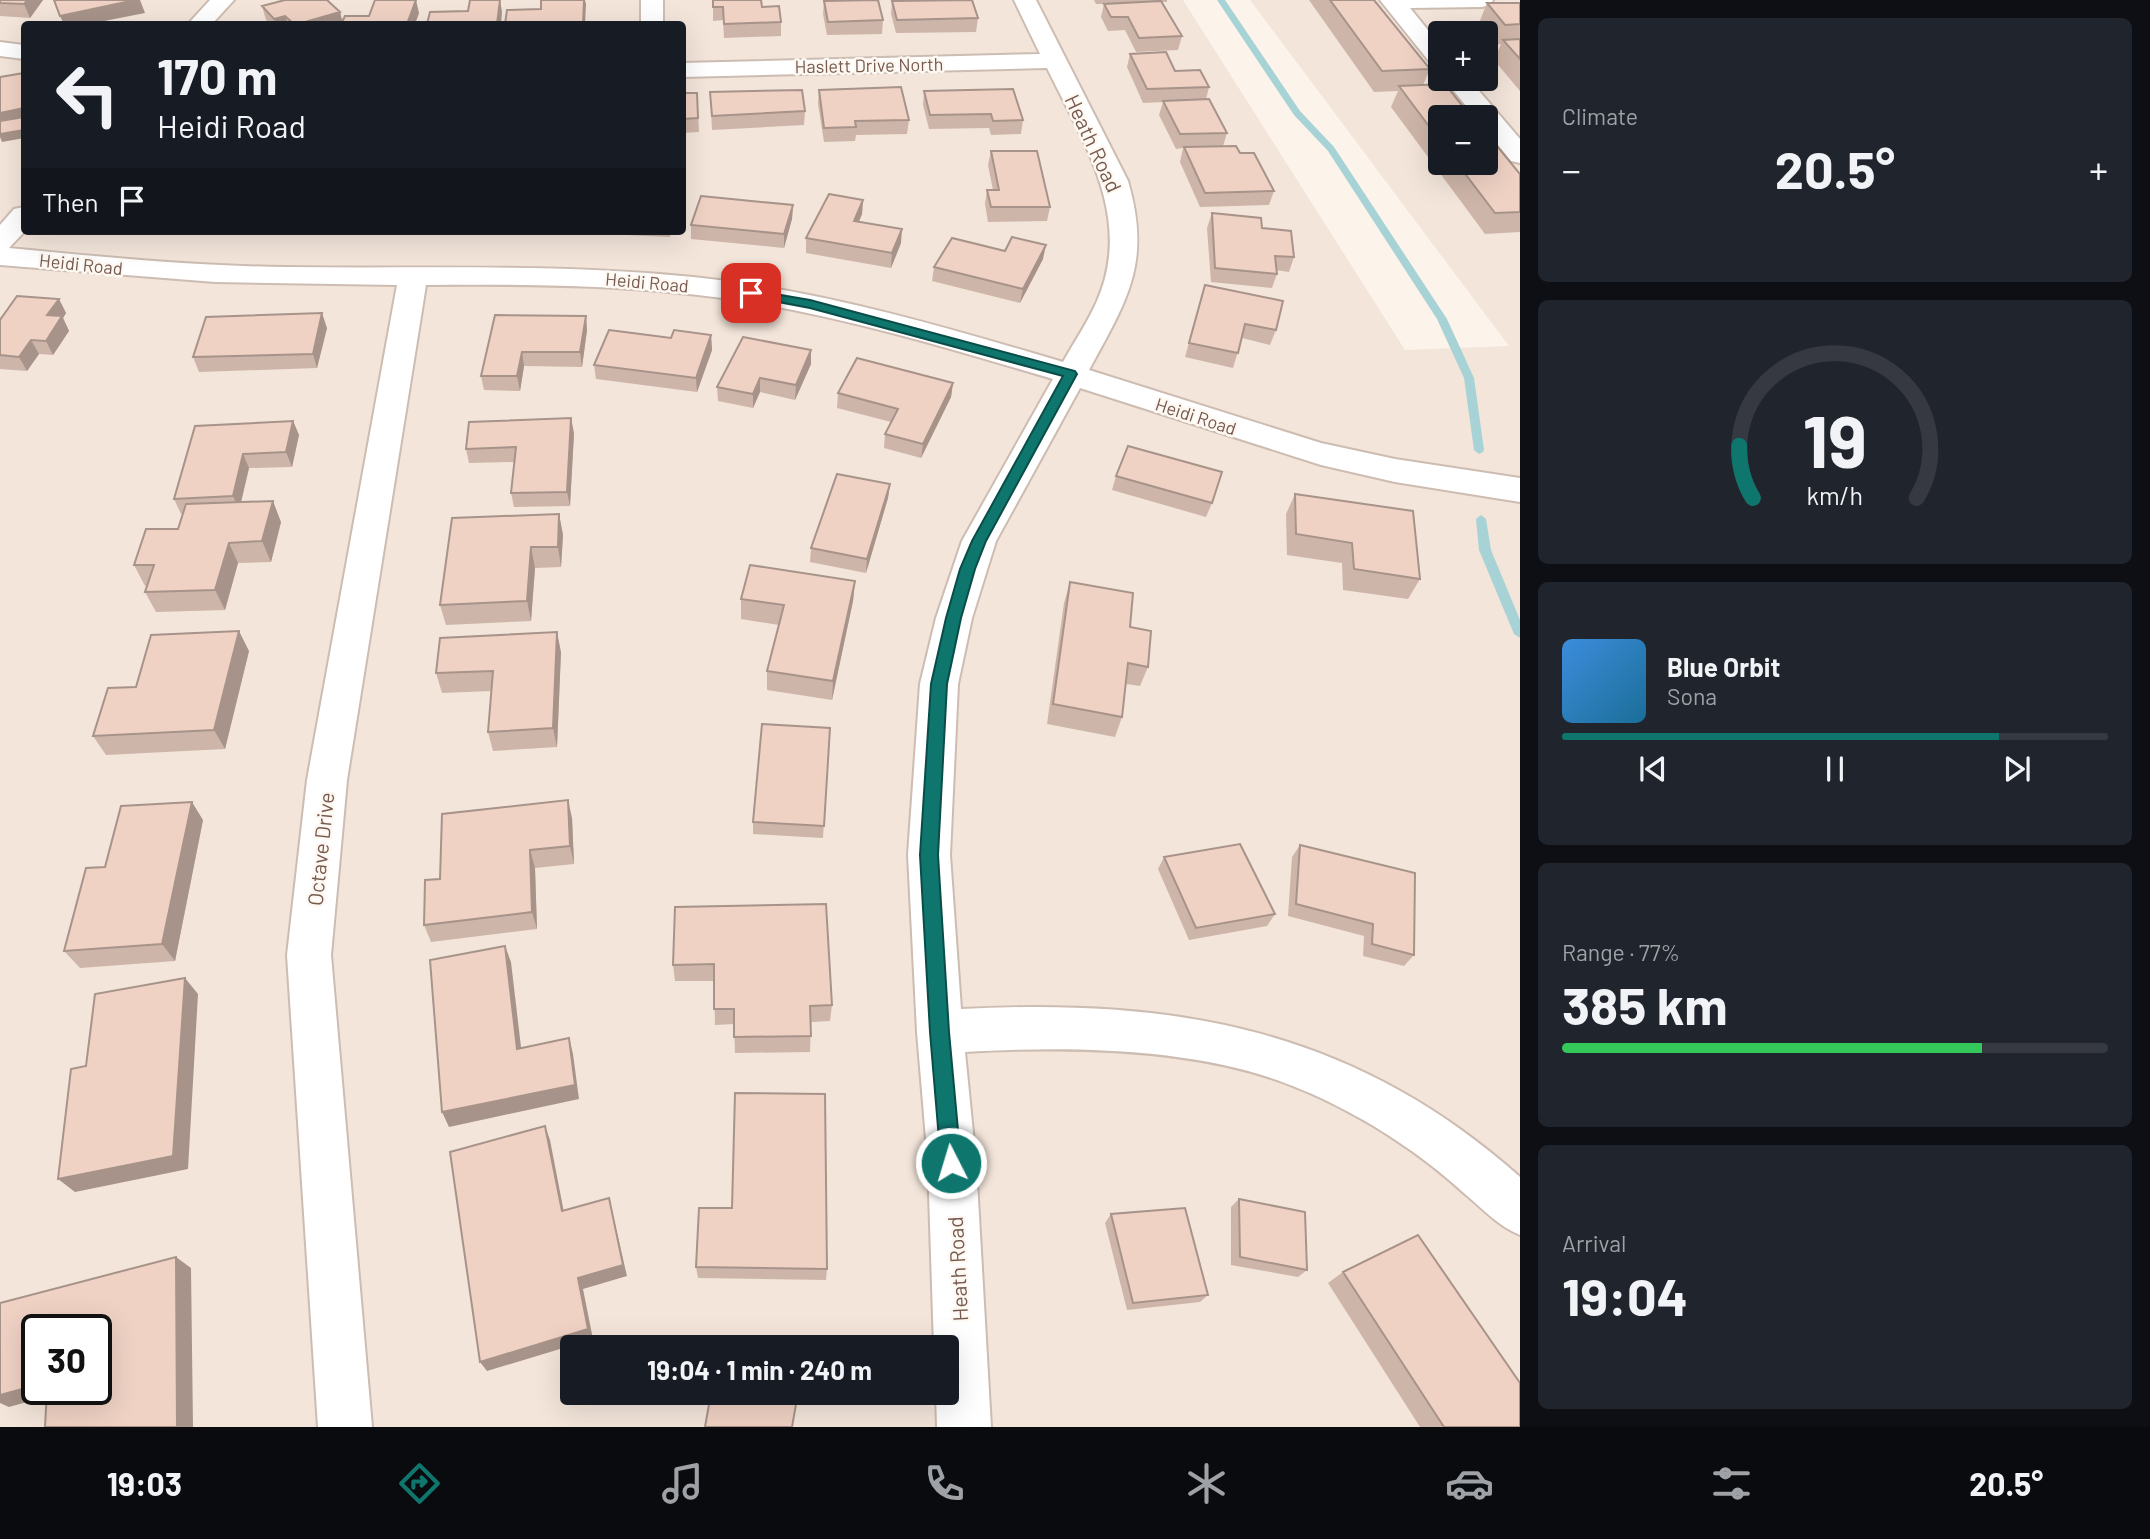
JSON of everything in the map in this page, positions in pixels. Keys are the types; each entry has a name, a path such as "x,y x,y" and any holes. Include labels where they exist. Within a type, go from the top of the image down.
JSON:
{"street":[{"path":"202,21 223,0"},
{"path":"652,0 652,21"},
{"name":"Heath Road","path":"964,1427 951,1163 929,855 939,684 954,618 979,541 1112,301 1124,264 1126,238 1124,211 1115,181 1025,0"},
{"path":"1392,1 1482,0"},
{"path":"1392,1 1428,45"},
{"path":"0,49 21,52"},
{"name":"Haslett Drive North","path":"686,70 1056,61"},
{"path":"1466,91 1520,155"},
{"path":"0,242 21,218"},
{"name":"Heidi Road","path":"0,256 196,273 283,276 562,276 751,293 810,304 1070,374 1245,432 1324,454 1452,481 1520,491"},
{"name":"Octave Drive","path":"345,1427 309,955 327,780 413,276"},
{"path":"940,1032 1005,1028 1141,1032 1228,1045 1267,1055 1307,1068 1416,1125 1486,1178 1520,1210"}],"shaded area":[{"path":"0,0 1183,0 1405,350 1509,346 1250,0 1520,0 1520,1427 0,1427"}],"building":[{"path":"0,0 27,0 24,4 0,3"},
{"path":"54,0 135,0 60,16"},
{"path":"285,0 327,0 340,12 308,21 291,21 285,16 274,19 262,6"},
{"path":"375,0 416,0 408,21 342,21 345,16 369,16"},
{"path":"470,0 500,0 497,21 428,21 430,12 468,11"},
{"path":"541,0 584,0 583,21 505,21 507,10 541,9"},
{"path":"713,0 761,0 762,7 779,6 781,22 724,24 723,7 713,7"},
{"path":"878,0 883,20 828,22 824,1"},
{"path":"972,0 978,18 897,20 892,1"},
{"path":"1330,0 1374,0 1428,67 1428,69 1382,71"},
{"path":"1161,1 1182,36 1139,38 1128,17 1111,17 1104,4"},
{"path":"1487,3 1520,3 1520,24 1505,25"},
{"path":"1520,39 1520,59 1503,40"},
{"path":"1166,52 1175,71 1200,70 1209,87 1147,89 1130,54"},
{"path":"21,74 21,109 0,113 0,77"},
{"path":"1428,85 1428,91 1451,91 1462,105 1428,105 1428,125 1399,86"},
{"path":"901,87 909,120 855,121 856,127 824,128 819,90"},
{"path":"1013,89 1023,120 993,121 991,114 930,115 924,91"},
{"path":"802,90 805,111 712,116 710,92"},
{"path":"686,93 697,93 698,118 686,119"},
{"path":"1209,99 1227,133 1180,134 1163,101"},
{"path":"21,118 21,130 0,134 0,121"},
{"path":"1236,146 1240,153 1254,153 1274,191 1205,193 1184,147"},
{"path":"1498,147 1520,174 1520,212 1495,213 1466,175 1498,175"},
{"path":"991,151 1037,151 1050,207 991,207 987,190 999,190"},
{"path":"829,194 863,200 854,221 902,229 892,253 806,238"},
{"path":"701,196 793,205 784,234 691,225"},
{"path":"1212,213 1261,218 1262,228 1291,231 1294,257 1275,256 1277,274 1215,268"},
{"path":"1012,237 1046,245 1023,289 934,267 952,238 1005,251"},
{"path":"1205,285 1283,301 1276,330 1245,324 1238,353 1189,343"},
{"path":"17,296 59,299 47,315 62,316 46,341 31,340 19,357 0,355 0,320"},
{"path":"322,313 313,354 193,357 206,317"},
{"path":"495,315 586,316 580,352 522,352 517,376 481,376"},
{"path":"609,330 671,338 674,330 711,335 696,378 594,365"},
{"path":"743,337 811,350 796,385 760,378 753,394 717,387"},
{"path":"857,358 953,383 923,444 885,434 898,409 838,393"},
{"path":"571,418 567,492 511,493 516,447 466,449 469,422"},
{"path":"293,421 286,452 243,454 233,496 174,499 195,426"},
{"path":"1128,446 1222,472 1212,503 1116,476"},
{"path":"837,474 890,484 867,559 811,548"},
{"path":"1295,494 1413,511 1420,579 1354,569 1352,543 1296,534"},
{"path":"273,501 262,541 229,543 215,590 145,592 154,565 134,565 146,529 178,529 186,504"},
{"path":"559,514 558,547 531,547 527,601 440,605 452,518"},
{"path":"750,565 855,581 833,681 767,671 784,605 741,599"},
{"path":"1070,582 1133,593 1130,627 1151,631 1148,667 1128,663 1122,717 1053,704"},
{"path":"239,631 214,730 93,736 108,688 136,687 151,635"},
{"path":"557,632 553,728 488,732 493,671 436,673 440,638"},
{"path":"762,724 830,728 824,826 753,822"},
{"path":"568,800 570,846 530,850 532,912 424,925 425,880 440,879 442,814"},
{"path":"192,802 162,944 64,951 86,868 105,867 121,806"},
{"path":"1240,844 1275,914 1196,928 1164,857"},
{"path":"1300,845 1415,873 1414,955 1372,944 1373,924 1296,904"},
{"path":"826,904 832,1005 810,1006 811,1036 734,1037 734,1009 714,1009 714,964 673,965 675,907"},
{"path":"505,946 517,1049 569,1038 575,1085 442,1112 430,960"},
{"path":"185,978 173,1156 58,1179 71,1069 86,1066 95,994"},
{"path":"735,1093 825,1094 827,1269 696,1267 699,1208 732,1208"},
{"path":"545,1126 562,1211 609,1198 623,1265 578,1278 588,1329 560,1335 560,1338 480,1362 450,1152"},
{"path":"1239,1199 1305,1212 1307,1270 1240,1257"},
{"path":"1185,1208 1208,1295 1133,1303 1111,1214"},
{"path":"1418,1235 1520,1383 1520,1427 1444,1427 1343,1272"},
{"path":"176,1257 177,1427 45,1427 46,1405 112,1405 112,1314 21,1314 21,1389 0,1395 0,1303"},
{"path":"709,1405 796,1405 792,1427 705,1427"}],"waterway":[{"path":"1221,0 1297,113 1331,149 1442,319 1469,378 1479,450"},
{"path":"1481,519 1485,550 1520,634"}],"route":[{"path":"751,293 810,304 1070,374 979,541 954,618 939,684 929,855 951,1163"}]}
